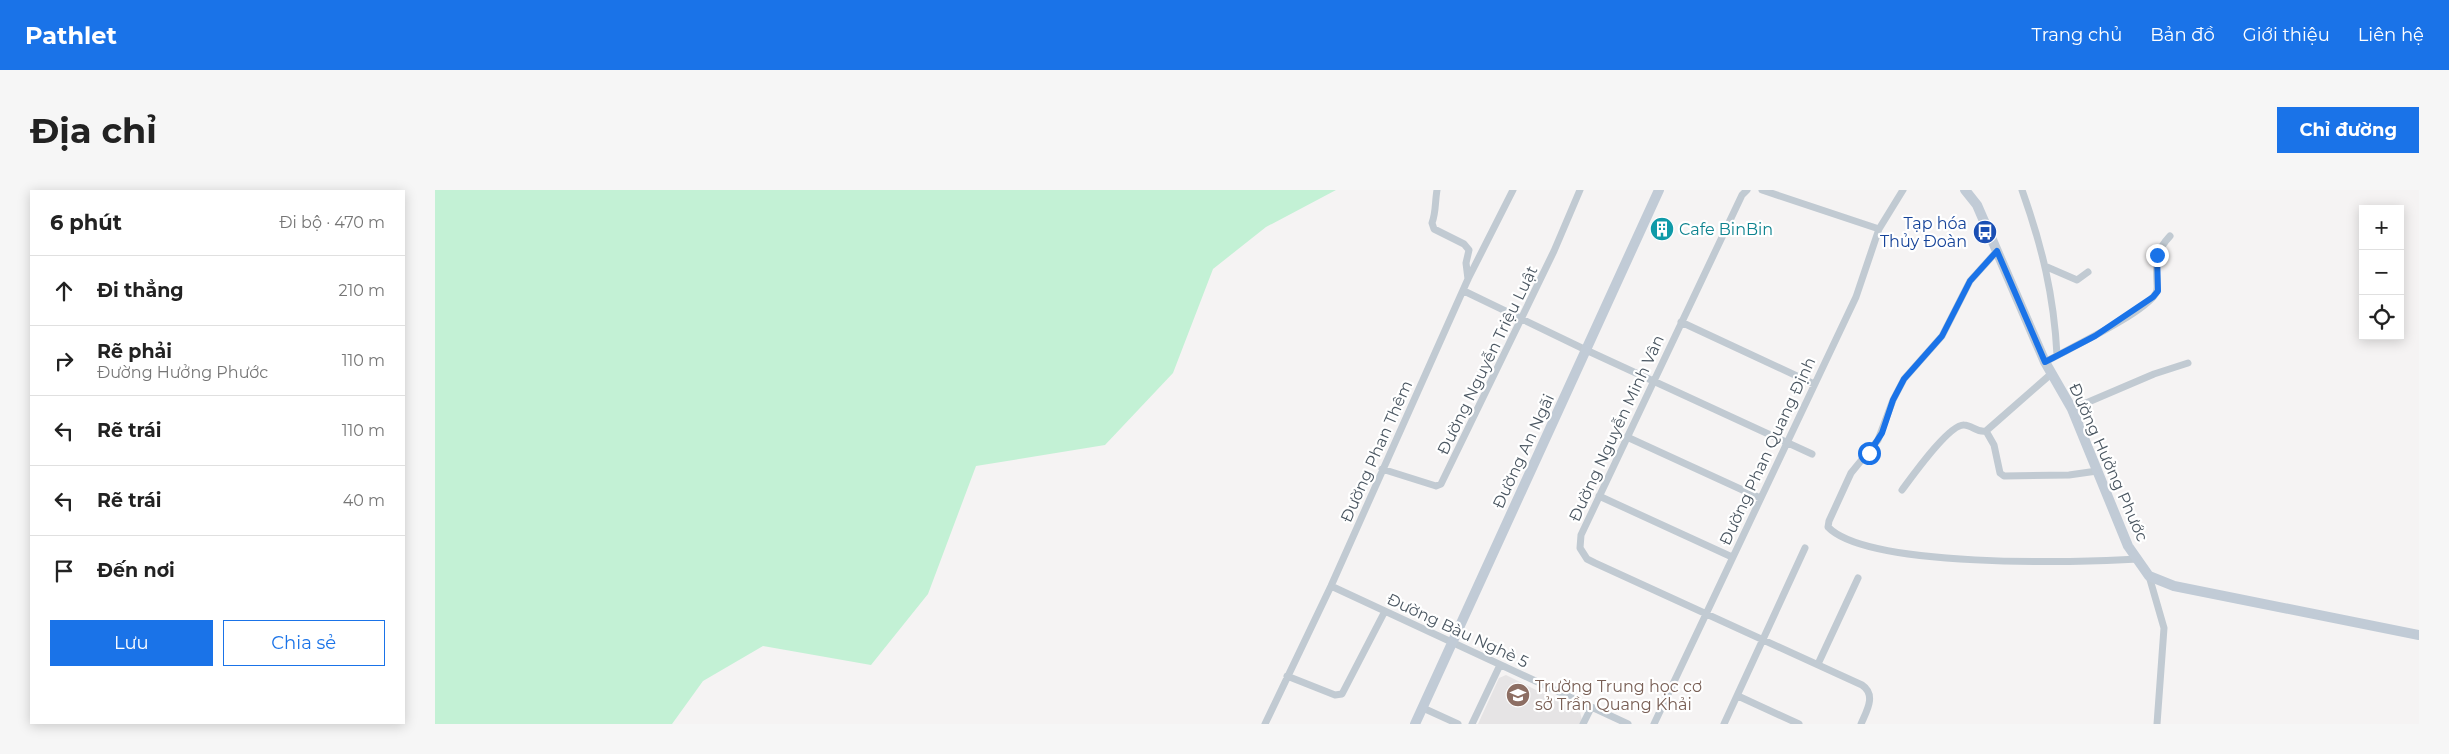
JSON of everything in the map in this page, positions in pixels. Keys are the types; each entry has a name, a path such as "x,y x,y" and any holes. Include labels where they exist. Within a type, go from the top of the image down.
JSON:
{"main road":[{"name":"Đường An Ngãi","path":"1415,724 1659,190"},
{"name":"Đường Hưởng Phước","path":"1965,190 1977,206 2045,362 2072,409 2128,546 2149,576"},
{"path":"2149,576 2174,586 2419,635"}],"street":[{"path":"1437,190 1434,207 1435,216 1432,223 1434,229 1464,244 1469,250 1466,263 1468,279"},
{"name":"Đường Phan Thêm","path":"1265,724 1331,586 1468,279 1485,249 1513,190"},
{"name":"Đường Nguyễn Triệu Luật","path":"1382,469 1436,486 1441,484 1554,251 1580,190"},
{"name":"Đường Nguyễn Minh Vân","path":"1747,190 1742,195 1681,322 1579,541 1581,550 1587,559 1863,685 1869,692 1869,703 1861,724"},
{"path":"1762,190 1879,229"},
{"name":"Đường Phan Quang Định","path":"1654,724 1856,297 1879,229 1894,201 1903,190"},
{"path":"2022,190 2047,267 2056,329 2057,355"},
{"path":"2045,362 2128,316 2153,297 2158,291 2157,255 2159,247 2169,236"},
{"path":"1997,251 1970,281 1942,336 1904,379 1893,400 1882,433 1869,453 1851,474 1828,527 1840,536 1858,544 1930,556 2048,563 2138,560"},
{"path":"2047,267 2077,280 2088,272"},
{"path":"1464,291 1520,320 1812,454"},
{"path":"1681,322 1814,384"},
{"path":"2072,409 2154,374 2188,363"},
{"path":"1985,432 2051,374"},
{"path":"1902,490 1928,455 1957,427 1966,425 1985,432 1994,445 2001,473 2005,476 2058,476 2097,471"},
{"path":"1627,437 1760,498"},
{"path":"1599,496 1732,557"},
{"path":"1724,724 1805,548"},
{"path":"2149,576 2164,628 2157,724"},
{"path":"1818,664 1858,578"},
{"name":"Đường Bàu Nghè 5","path":"1331,586 1628,724"},
{"path":"1287,676 1335,695 1342,694 1385,611"},
{"path":"1472,724 1500,665"},
{"path":"1738,696 1799,724"},
{"path":"1423,708 1458,724"},
{"path":"1583,724 1591,708"}],"shaded area":[{"name":"Trường Trung học cơ sở Trần Quang Khải","path":"1506,675 1580,712 1582,720 1580,724 1478,724 1499,678"}],"green space":[{"path":"435,190 1336,190 1266,227 1213,269 1173,373 1105,445 976,466 928,594 871,665 763,646 703,681 672,724 435,724"}],"place":[{"name":"Cafe BinBin","path":"1662,229"},
{"name":"Tạp hóa Thủy Đoàn","path":"1985,232"},
{"name":"Trường Trung học cơ sở Trần Quang Khải","path":"1518,695"}],"route":[{"path":"1869,453 1882,433 1893,400 1904,379 1942,336 1970,281 1997,251 2045,362 2095,336 2128,316 2153,297 2158,291 2157,255"}]}
